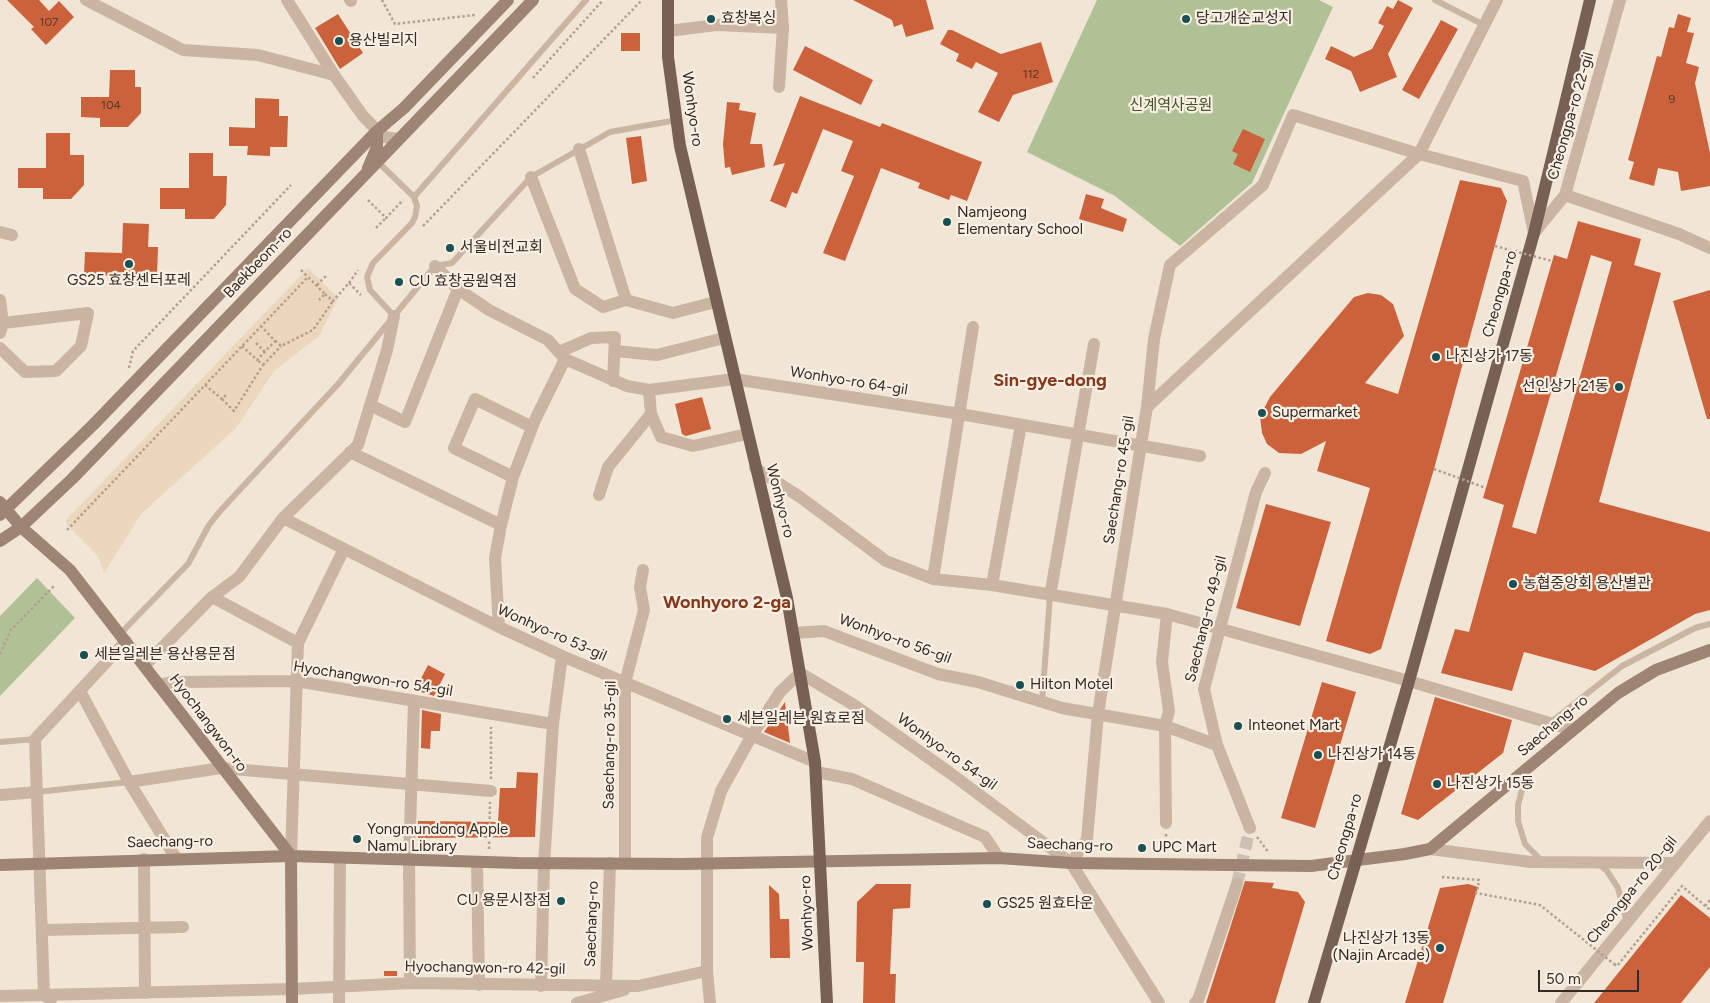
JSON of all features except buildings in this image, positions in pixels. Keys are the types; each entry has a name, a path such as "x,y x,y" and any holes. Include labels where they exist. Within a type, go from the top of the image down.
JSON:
{"main road":[{"name":"Baekbeom-ro","path":"2,509 93,425 377,132 404,108 508,0"},
{"name":"Baekbeom-ro","path":"0,541 21,526 72,479 533,0"},
{"name":"Wonhyo-ro","path":"668,0 668,57 680,146 794,633 816,767 822,861 827,1003"},
{"name":"Cheongpa-ro","path":"1314,1003 1409,681 1534,233 1590,0"},
{"path":"360,181 373,160 377,147 377,132"},
{"path":"93,425 90,435 98,442 109,440"},
{"name":"Hyochangwon-ro","path":"2,509 70,570 221,768 291,856"},
{"name":"Saechang-ro","path":"0,864 291,856 544,864 999,858 1071,862 1311,866 1406,854 1430,849 1618,693 1656,670 1710,650"},
{"path":"291,856 292,1003"}],"street":[{"path":"86,0 183,50 258,55 334,76"},
{"path":"287,0 334,76 363,116 377,132 391,140 399,139"},
{"path":"779,87 783,28 781,0"},
{"path":"1419,154 1497,0"},
{"name":"Cheongpa-ro 22-gil","path":"1534,233 1565,195 1620,0"},
{"path":"668,31 717,25 783,28"},
{"path":"1146,408 1154,339 1170,265 1263,185 1294,115 1419,154 1523,181 1534,233"},
{"path":"579,149 626,300"},
{"name":"Saechang-ro 45-gil","path":"1071,862 1087,839 1098,714 1146,408 1419,154"},
{"path":"530,177 574,289 603,307 626,300 673,313 716,302"},
{"path":"1565,195 1680,234 1710,248"},
{"path":"435,266 458,289 489,310 548,340 562,355 613,381 649,390 651,414 661,437 694,446 747,434"},
{"path":"370,405 405,422 458,289"},
{"path":"0,300 2,328 88,313 81,346 56,370 25,372 0,348"},
{"path":"144,666 212,597 239,577 283,518 358,445 387,350 394,316"},
{"path":"933,579 973,327"},
{"path":"500,627 495,558 501,525 513,477 562,355 591,338 615,337 613,381"},
{"path":"615,351 657,355 724,338"},
{"path":"1050,596 1094,344"},
{"name":"Wonhyo-ro 64-gil","path":"649,390 734,379 960,414 1200,456"},
{"path":"513,477 454,448 475,399 532,427"},
{"path":"599,495 608,467 651,414"},
{"path":"992,585 1021,425"},
{"path":"350,452 501,525"},
{"path":"755,468 800,497 886,561 933,579 992,585 1050,596 1116,604 1167,614 1220,627 1573,730"},
{"name":"Saechang-ro 49-gil","path":"1250,828 1217,744 1204,689 1256,492 1265,473"},
{"name":"Wonhyo-ro 53-gil","path":"283,518 562,656 816,767 852,779 985,837 999,858"},
{"path":"291,856 298,643 344,549"},
{"name":"Saechang-ro 35-gil","path":"625,863 625,683 644,610 640,587 643,570"},
{"path":"212,597 298,643"},
{"path":"1166,823 1166,726 1169,711 1162,662 1167,614"},
{"name":"Wonhyo-ro 56-gil","path":"794,633 824,631 938,674 978,682 1062,708 1166,726 1217,744"},
{"path":"50,999 42,930 35,739 80,691 123,638"},
{"path":"542,986 544,864 553,724 562,656"},
{"path":"710,1003 707,971 707,838 722,791 751,737 780,692 800,674"},
{"name":"Wonhyo-ro 54-gil","path":"800,674 878,722 1071,862"},
{"name":"Hyochangwon-ro 54-gil","path":"158,685 174,682 296,681 553,724"},
{"path":"80,691 129,782 176,858"},
{"path":"410,983 409,861 414,701"},
{"path":"129,782 221,768 293,772 412,785 491,790"},
{"path":"0,795 37,792"},
{"name":"Cheongpa-ro 20-gil","path":"1561,1003 1710,821"},
{"name":"Saechang-ro","path":"1430,849 1543,862 1674,863"},
{"path":"339,1003 340,858"},
{"path":"144,859 145,993"},
{"path":"1071,862 1159,1003"},
{"path":"476,863 479,985"},
{"name":"Saechang-ro","path":"606,986 610,863"},
{"path":"1195,1003 1198,1000 1237,884"},
{"path":"42,930 183,927"},
{"name":"Hyochangwon-ro 42-gil","path":"0,996 50,999 98,994 292,989 410,983 638,986 707,971"},
{"path":"578,1003 638,986"},
{"path":"98,994 109,1003"}],"lane":[{"path":"414,197 586,0"},
{"path":"1435,0 1484,25"},
{"path":"123,638 188,564 209,525 220,510 339,383 435,266 452,263 530,177 610,132 676,120"},
{"path":"378,162 414,197 417,212 412,223 373,263 367,277 370,290 394,316"},
{"path":"1042,702 1050,596"},
{"path":"1550,723 1622,666 1695,628 1710,624"},
{"path":"0,742 35,739"},
{"path":"1528,767 1518,806 1518,821 1525,844 1543,862"},
{"path":"37,792 129,782"},
{"path":"1596,863 1607,871 1618,888 1627,922"}],"path":[{"path":"382,0 395,24 474,15"},
{"path":"412,223 422,226 642,0"},
{"path":"129,368 133,350 291,185"},
{"path":"376,228 404,199"},
{"path":"368,200 386,218"},
{"path":"1495,246 1552,261"},
{"path":"301,270 333,301"},
{"path":"317,285 326,276"},
{"path":"66,530 308,277"},
{"path":"205,385 234,411 263,365 281,346 313,330 333,301 349,283 363,297"},
{"path":"319,300 325,294"},
{"path":"261,327 281,346"},
{"path":"257,360 275,341"},
{"path":"256,343 265,352"},
{"path":"242,346 263,365"},
{"path":"222,400 227,394"},
{"path":"1434,469 1486,488"},
{"path":"0,654 11,630 54,586"},
{"path":"1166,823 1167,864"},
{"path":"1250,828 1279,865"},
{"path":"1442,877 1479,880 1476,894 1540,905 1617,966 1682,886 1710,910"},
{"path":"1705,906 1710,900"}],"green space":[{"name":"신계역사공원","path":"1097,0 1319,0 1333,7 1252,183 1180,246 1115,196 1027,152"},
{"path":"37,578 75,618 0,696 0,616"}],"shaded area":[{"path":"308,268 338,298 319,336 274,371 236,428 141,514 104,573 98,556 67,525 66,520"}],"tunnel":[{"path":"1237,884 1250,828"}],"place":[{"name":"효창복싱","path":"711,19"},
{"name":"당고개순교성지","path":"1186,19"},
{"name":"용산빌리지","path":"339,41"},
{"name":"Namjeong Elementary School","path":"947,222"},
{"name":"서울비전교회","path":"450,248"},
{"name":"GS25 효창센터포레","path":"129,264"},
{"name":"CU 효창공원역점","path":"399,282"},
{"name":"나진상가 17동","path":"1436,357"},
{"name":"선인상가 21동","path":"1619,387"},
{"name":"Supermarket","path":"1262,413"},
{"name":"농협중앙회 용산별관","path":"1513,584"},
{"name":"세븐일레븐 용산용문점","path":"84,655"},
{"name":"Hilton Motel","path":"1020,685"},
{"name":"세븐일레븐 원효로점","path":"727,719"},
{"name":"Inteonet Mart","path":"1238,726"},
{"name":"나진상가 14동","path":"1318,755"},
{"name":"나진상가 15동","path":"1437,784"},
{"name":"Yongmundong Apple Namu Library","path":"357,839"},
{"name":"UPC Mart","path":"1142,848"},
{"name":"CU 용문시장점","path":"561,901"},
{"name":"GS25 원효타운","path":"987,904"},
{"name":"나진상가 13동 (Najin Arcade)","path":"1440,948"}],"district":[{"name":"Sin-gye-dong","path":"1050,381"},
{"name":"Wonhyoro 2-ga","path":"727,603"}]}
